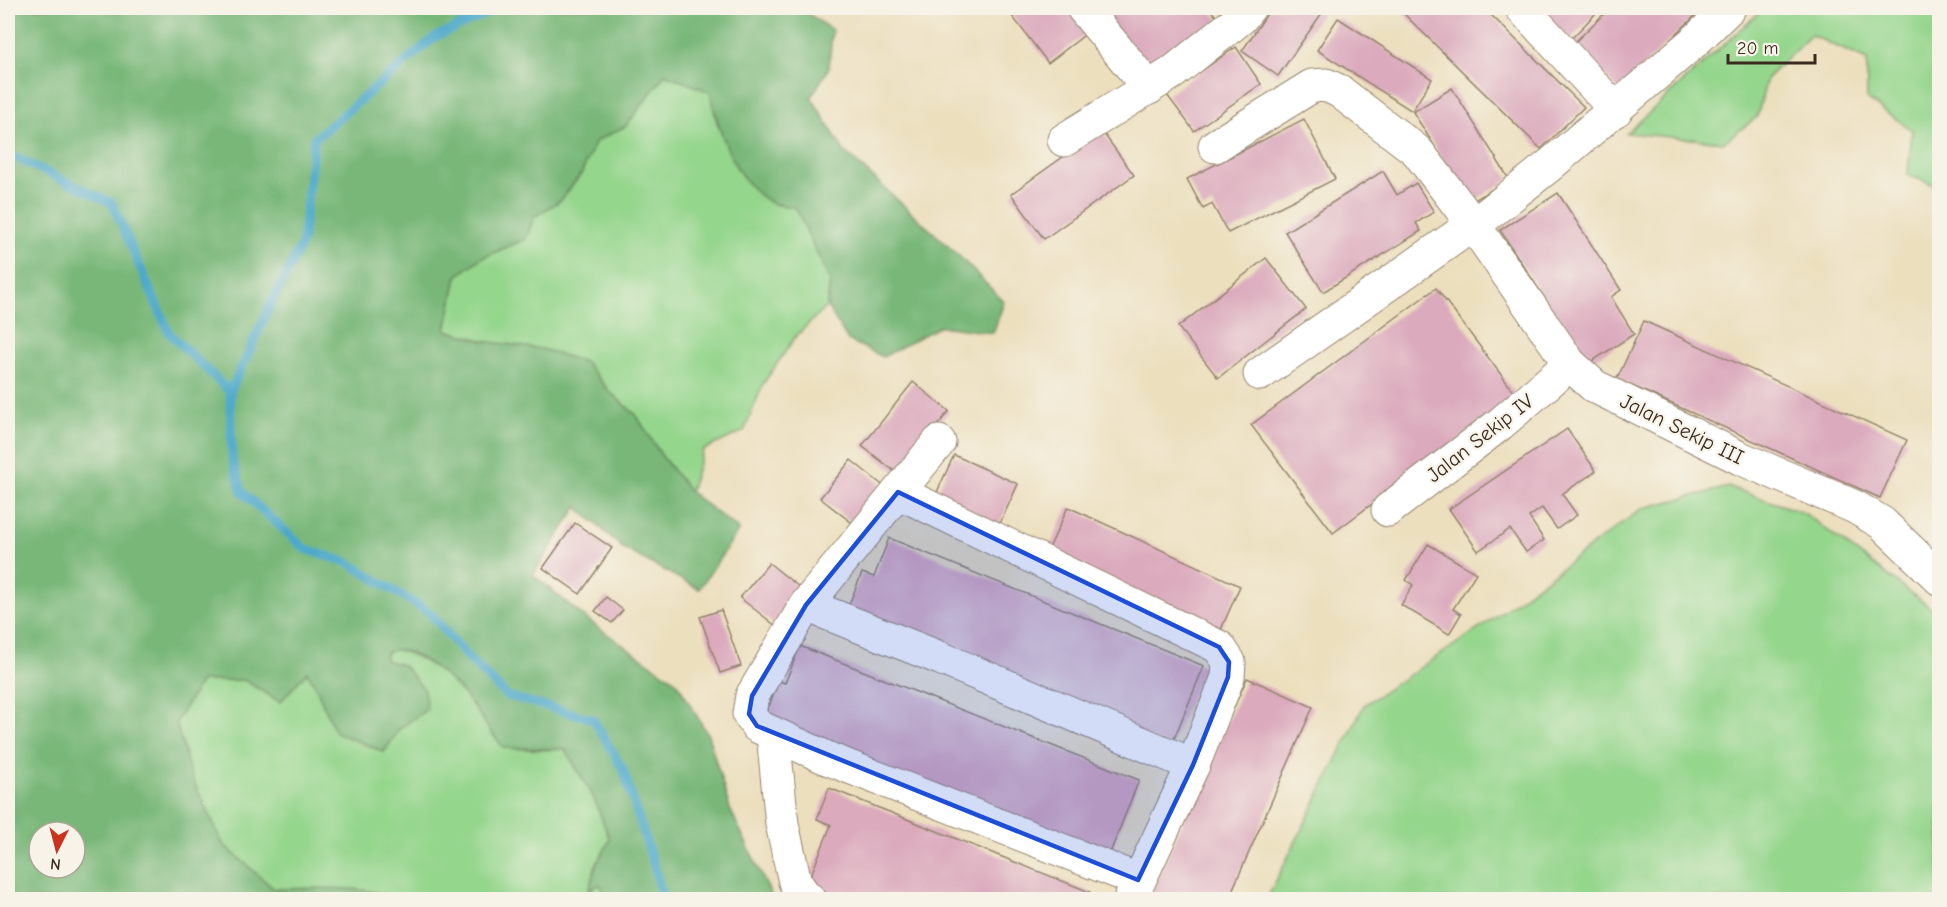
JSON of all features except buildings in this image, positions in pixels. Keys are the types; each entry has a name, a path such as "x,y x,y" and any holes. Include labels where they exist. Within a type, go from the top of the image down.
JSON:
{"street":[{"path":"1083,8 1149,88"},
{"path":"1522,8 1616,110"},
{"path":"1260,374 1473,224 1551,165 1696,40 1729,8"},
{"path":"1064,140 1172,73 1241,11"},
{"name":"Jalan Sekip III","path":"1215,146 1312,86 1326,85 1339,91 1417,151 1473,224 1570,364 1594,386 1740,458 1854,507 1882,523 1940,579"},
{"name":"Jalan Sekip IV","path":"1388,510 1500,424 1570,364"},
{"path":"898,492 1219,647 1230,662 1228,677 1193,765 1134,890 773,734 757,726 749,714 752,696 806,605 898,492 939,442"},
{"path":"806,605 940,657 1193,765"},
{"path":"773,734 782,824 795,882 810,900"}],"highlighted area":[{"path":"898,492 1219,647 1229,662 1228,677 1193,765 1138,880 757,726 749,714 752,696 806,605"}],"green space":[{"path":"8,8 800,8 832,30 829,68 811,97 844,151 960,257 1004,302 993,333 940,326 883,357 848,340 827,306 830,281 796,208 768,201 745,180 723,138 710,92 665,74 626,126 596,141 581,174 561,200 534,217 526,239 481,258 457,276 446,330 484,341 542,349 585,362 610,392 636,415 661,455 690,492 739,530 699,589 624,549 577,507 533,575 597,627 677,682 708,735 730,809 773,899 607,899 600,884 589,890 596,865 610,840 593,796 565,749 504,748 455,685 433,666 409,652 397,650 387,652 385,660 403,665 424,689 427,709 400,728 384,752 335,732 316,687 307,672 280,702 244,680 201,681 176,722 190,774 223,844 274,889 355,889 385,894 395,899 8,899"},
{"path":"1764,8 1939,8 1939,187 1908,175 1912,130 1867,99 1867,60 1811,35 1767,78 1757,117 1724,142 1627,133"},
{"path":"665,74 710,92 717,123 729,148 769,202 796,208 830,281 827,306 796,336 763,384 744,431 703,450 690,492 661,455 636,415 610,392 585,362 496,344 446,330 457,276 481,258 526,239 534,217 561,200 581,174 596,141 626,126"},
{"path":"1729,487 1804,513 1939,614 1939,899 1267,899 1364,705 1483,626 1643,508"},
{"path":"393,649 426,662 446,676 471,703 504,748 565,749 593,796 610,840 596,865 589,889 600,884 607,899 396,900 385,895 355,890 274,889 223,844 190,774 176,722 200,681 244,680 280,702 307,672 316,687 335,732 384,752 400,728 427,709 385,660 387,652"}],"waterway":[{"path":"499,8 435,37 314,139 302,243 230,392 232,459 242,492 305,549 349,563 430,613 468,658 507,696 593,719 623,769 663,900"},
{"path":"8,154 112,203 169,333 230,392"}]}
